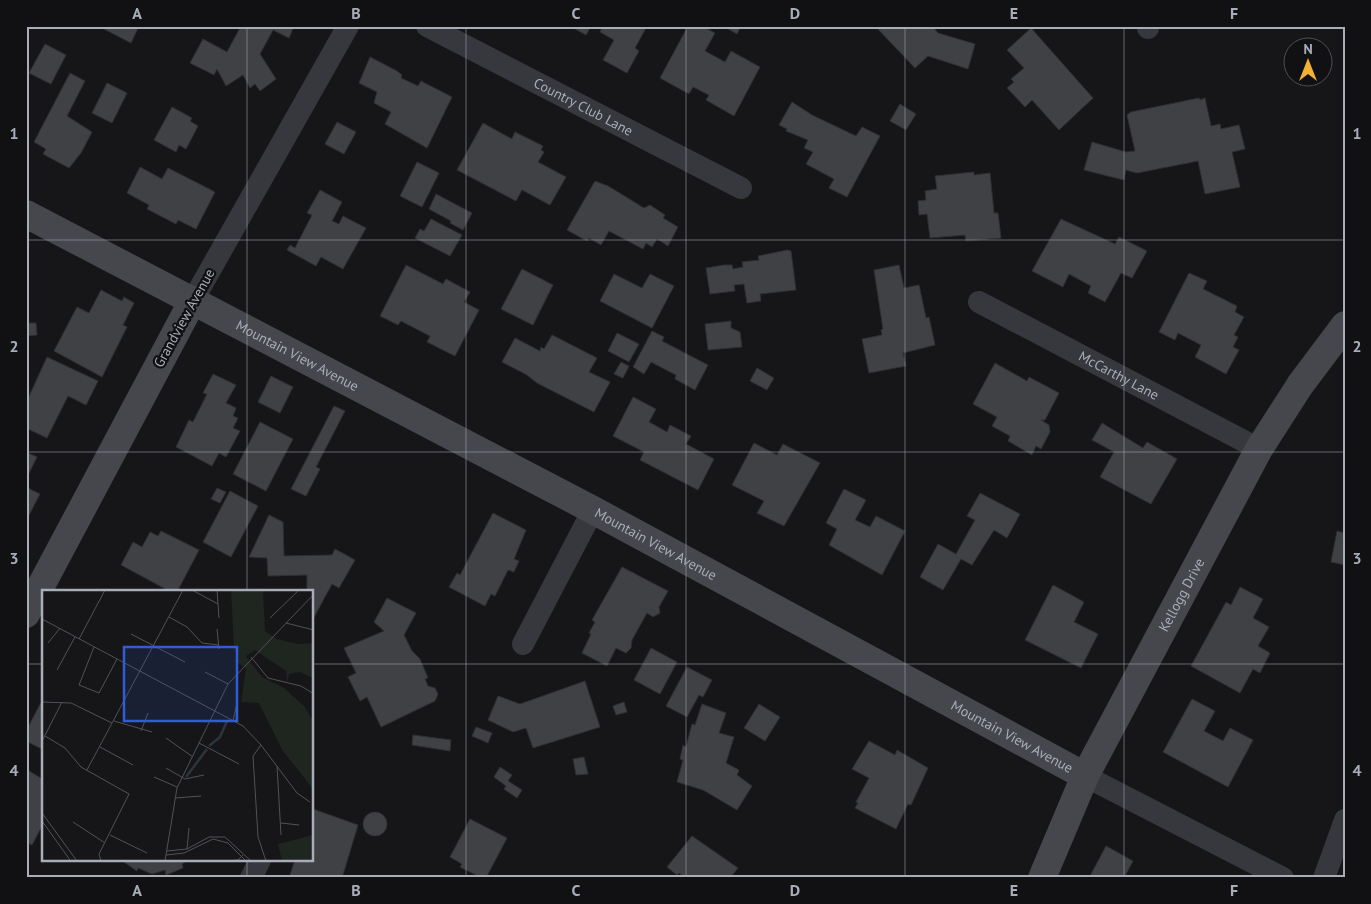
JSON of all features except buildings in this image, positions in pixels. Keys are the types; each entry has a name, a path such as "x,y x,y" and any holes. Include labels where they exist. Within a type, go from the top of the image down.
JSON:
{"street":[{"name":"Grandview Avenue","path":"26,614 192,302 348,26"},
{"name":"Country Club Lane","path":"427,26 740,188"},
{"name":"Mountain View Avenue","path":"26,214 593,510 1085,776 1283,878"},
{"name":"McCarthy Lane","path":"979,302 1259,449"},
{"name":"Kellogg Drive","path":"1042,878 1085,776 1259,449 1300,385 1345,325"},
{"path":"523,644 593,510"},
{"path":"1324,878 1345,820"},
{"path":"251,878 259,862"}]}
